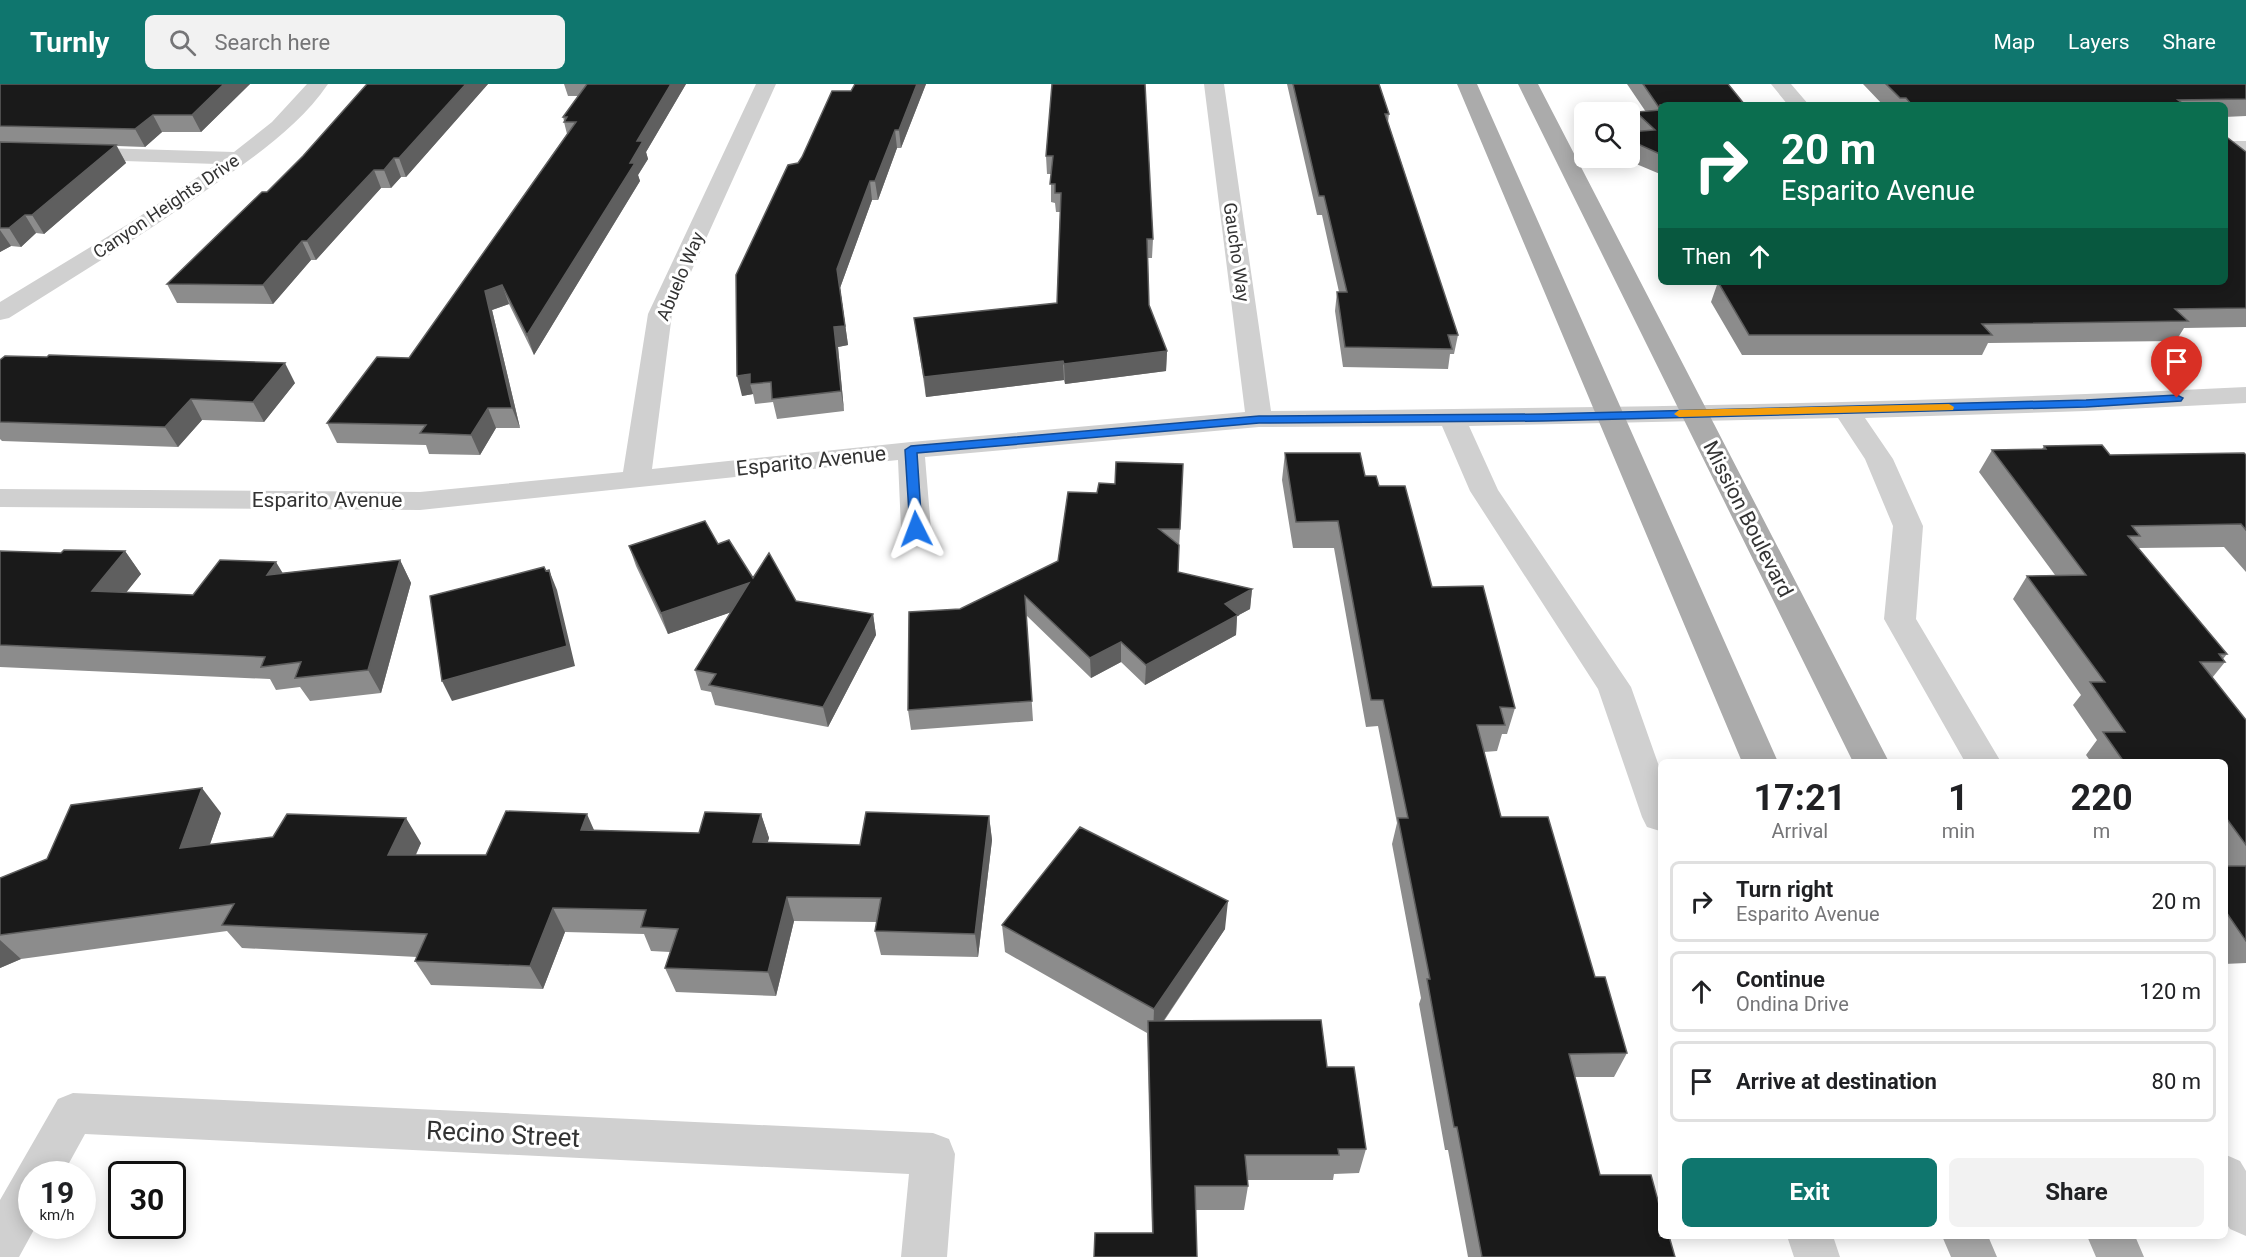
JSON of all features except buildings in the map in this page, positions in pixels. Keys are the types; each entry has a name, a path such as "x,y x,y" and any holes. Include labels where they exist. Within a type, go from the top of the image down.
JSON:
{"main road":[{"path":"1467,84 1759,759"},
{"name":"Mission Boulevard","path":"1528,84 1868,759"},
{"path":"1966,1239 1974,1257"},
{"path":"2112,1239 2121,1257"}],"street":[{"name":"Canyon Heights Drive","path":"0,313 138,228 238,158 279,126 318,84"},
{"name":"Abuelo Way","path":"636,480 660,314 766,84"},
{"name":"Gaucho Way","path":"1215,84 1259,419"},
{"path":"1781,84 1796,102"},
{"path":"2228,147 2246,147"},
{"path":"0,151 238,158"},
{"name":"Esparito Avenue","path":"0,498 420,501 911,450 1259,419 1452,418 1846,410 2086,403 2246,395"},
{"path":"1846,410 1879,459 1908,526 1900,619 1981,759"},
{"path":"1452,418 1484,490 1614,687 1658,812"},
{"path":"911,450 916,529"},
{"name":"Recino Street","path":"46,1161 73,1113 933,1154 924,1257"},
{"path":"2228,1183 2246,1213"},
{"path":"0,1245 18,1213"},
{"path":"1811,1239 1817,1257"}],"slow traffic":[{"path":"1679,414 1949,407"}],"route":[{"path":"916,529 911,450 1259,419 1543,417 2086,403 2177,398"}]}
